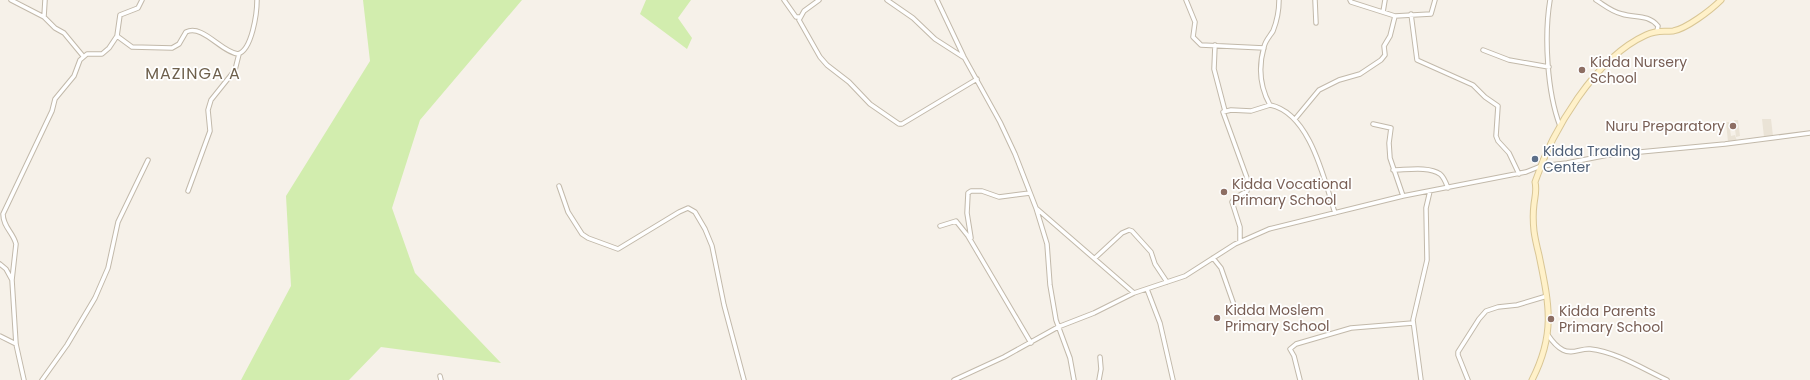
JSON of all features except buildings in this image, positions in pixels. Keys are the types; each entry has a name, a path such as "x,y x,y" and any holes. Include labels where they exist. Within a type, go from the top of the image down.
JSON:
{"street":[{"path":"11,0 44,17 55,28 64,33 83,56"},
{"path":"44,17 45,0"},
{"path":"24,380 16,344 12,280 16,244 15,240 4,224 3,214 52,111 55,99 74,76 80,60 87,54 100,55 105,53 117,36 120,15 138,8 142,0"},
{"path":"188,191 210,131 208,110 211,100 235,70 239,54 244,51 252,33 257,10 257,0"},
{"path":"784,0 796,18 801,17"},
{"path":"819,0 804,12 799,20 799,23 823,61 849,82 870,104 899,124 902,124 977,79"},
{"path":"887,0 913,18 935,39 964,57"},
{"path":"937,0 964,57 977,79 1015,154 1036,208 1047,244 1052,298 1058,327 1070,358 1074,380"},
{"path":"1186,0 1195,22 1193,35 1194,39 1201,45 1264,48"},
{"path":"1270,105 1261,84 1260,75 1264,48 1275,26 1279,10 1279,0"},
{"path":"1315,0 1316,23"},
{"path":"1350,0 1351,2 1395,16 1431,14 1435,0"},
{"path":"1383,12 1385,0"},
{"path":"1550,0 1548,16 1549,67 1552,99 1560,126"},
{"path":"1596,0 1611,10 1622,14 1646,17 1654,21 1658,26 1657,31"},
{"path":"1532,380 1541,364 1550,319 1547,296 1534,232 1535,182 1560,126 1596,75 1628,45 1657,31 1673,31 1686,26 1721,0"},
{"path":"1412,14 1417,60 1473,85 1485,97 1498,106 1496,136 1498,141 1509,153 1519,174"},
{"path":"1295,119 1319,90 1339,80 1360,74 1382,60 1385,55 1384,46 1390,36 1395,16"},
{"path":"117,36 132,47 172,48 179,44 186,32 193,30 210,37 229,51 239,54"},
{"path":"1215,45 1214,69 1225,111 1223,112 1247,178 1247,191 1235,198 1232,202 1240,227 1240,241"},
{"path":"1483,50 1509,60 1549,67"},
{"path":"1225,111 1251,111 1270,105 1280,108 1295,119 1316,154 1335,213"},
{"path":"1372,124 1391,128 1389,151 1393,170 1403,196"},
{"path":"954,380 1058,327 1094,313 1134,293 1185,276 1240,241 1269,229 1403,196 1519,174 1541,166 1629,152 1725,144 1810,133"},
{"path":"42,380 67,345 95,298 108,268 118,222 148,160"},
{"path":"1393,170 1424,169 1438,173 1443,178 1448,188"},
{"path":"559,186 568,212 582,234 588,238 615,248 621,248 678,212 688,208 695,212 705,229 712,246 724,305 744,380"},
{"path":"971,240 967,213 968,193 971,191 982,192 999,197 1030,193"},
{"path":"1421,380 1413,323 1427,260 1426,208 1430,191"},
{"path":"1036,208 1134,293"},
{"path":"940,226 956,221 971,240 1031,342"},
{"path":"1095,258 1122,233 1129,230 1132,231 1151,252 1156,264 1167,282"},
{"path":"1214,258 1221,268 1234,305"},
{"path":"0,264 12,280"},
{"path":"1147,288 1160,323 1174,380"},
{"path":"1468,380 1458,352 1479,319 1486,311 1498,307 1517,305 1547,296"},
{"path":"1300,380 1294,356 1290,349 1296,344 1351,328 1413,323"},
{"path":"1548,335 1564,351 1575,352 1588,348 1599,350 1625,360 1667,380"},
{"path":"0,336 16,344"},
{"path":"1099,380 1101,370 1100,357"},
{"path":"964,376 966,380"}],"shaded area":[{"path":"1762,119 1771,119 1773,136 1764,137"},
{"path":"1734,120 1738,120 1740,136 1736,137"},
{"path":"1726,122 1729,122 1731,136 1735,135 1737,141 1728,142"}],"green space":[{"path":"363,0 522,0 420,120 392,208 415,273 501,363 381,347 349,380 241,380 291,286 286,196 370,61"},
{"path":"646,0 691,0 678,18 692,38 687,49 640,14"}],"place":[{"name":"Kidda Nursery School","path":"1582,70"},
{"name":"Nuru Preparatory","path":"1733,126"},
{"name":"Kidda Trading Center","path":"1535,159"},
{"name":"Kidda Vocational Primary School","path":"1224,192"},
{"name":"Kidda Moslem Primary School","path":"1217,318"},
{"name":"Kidda Parents Primary School","path":"1551,319"}],"district":[{"name":"MAZINGA A","path":"193,73"}]}
